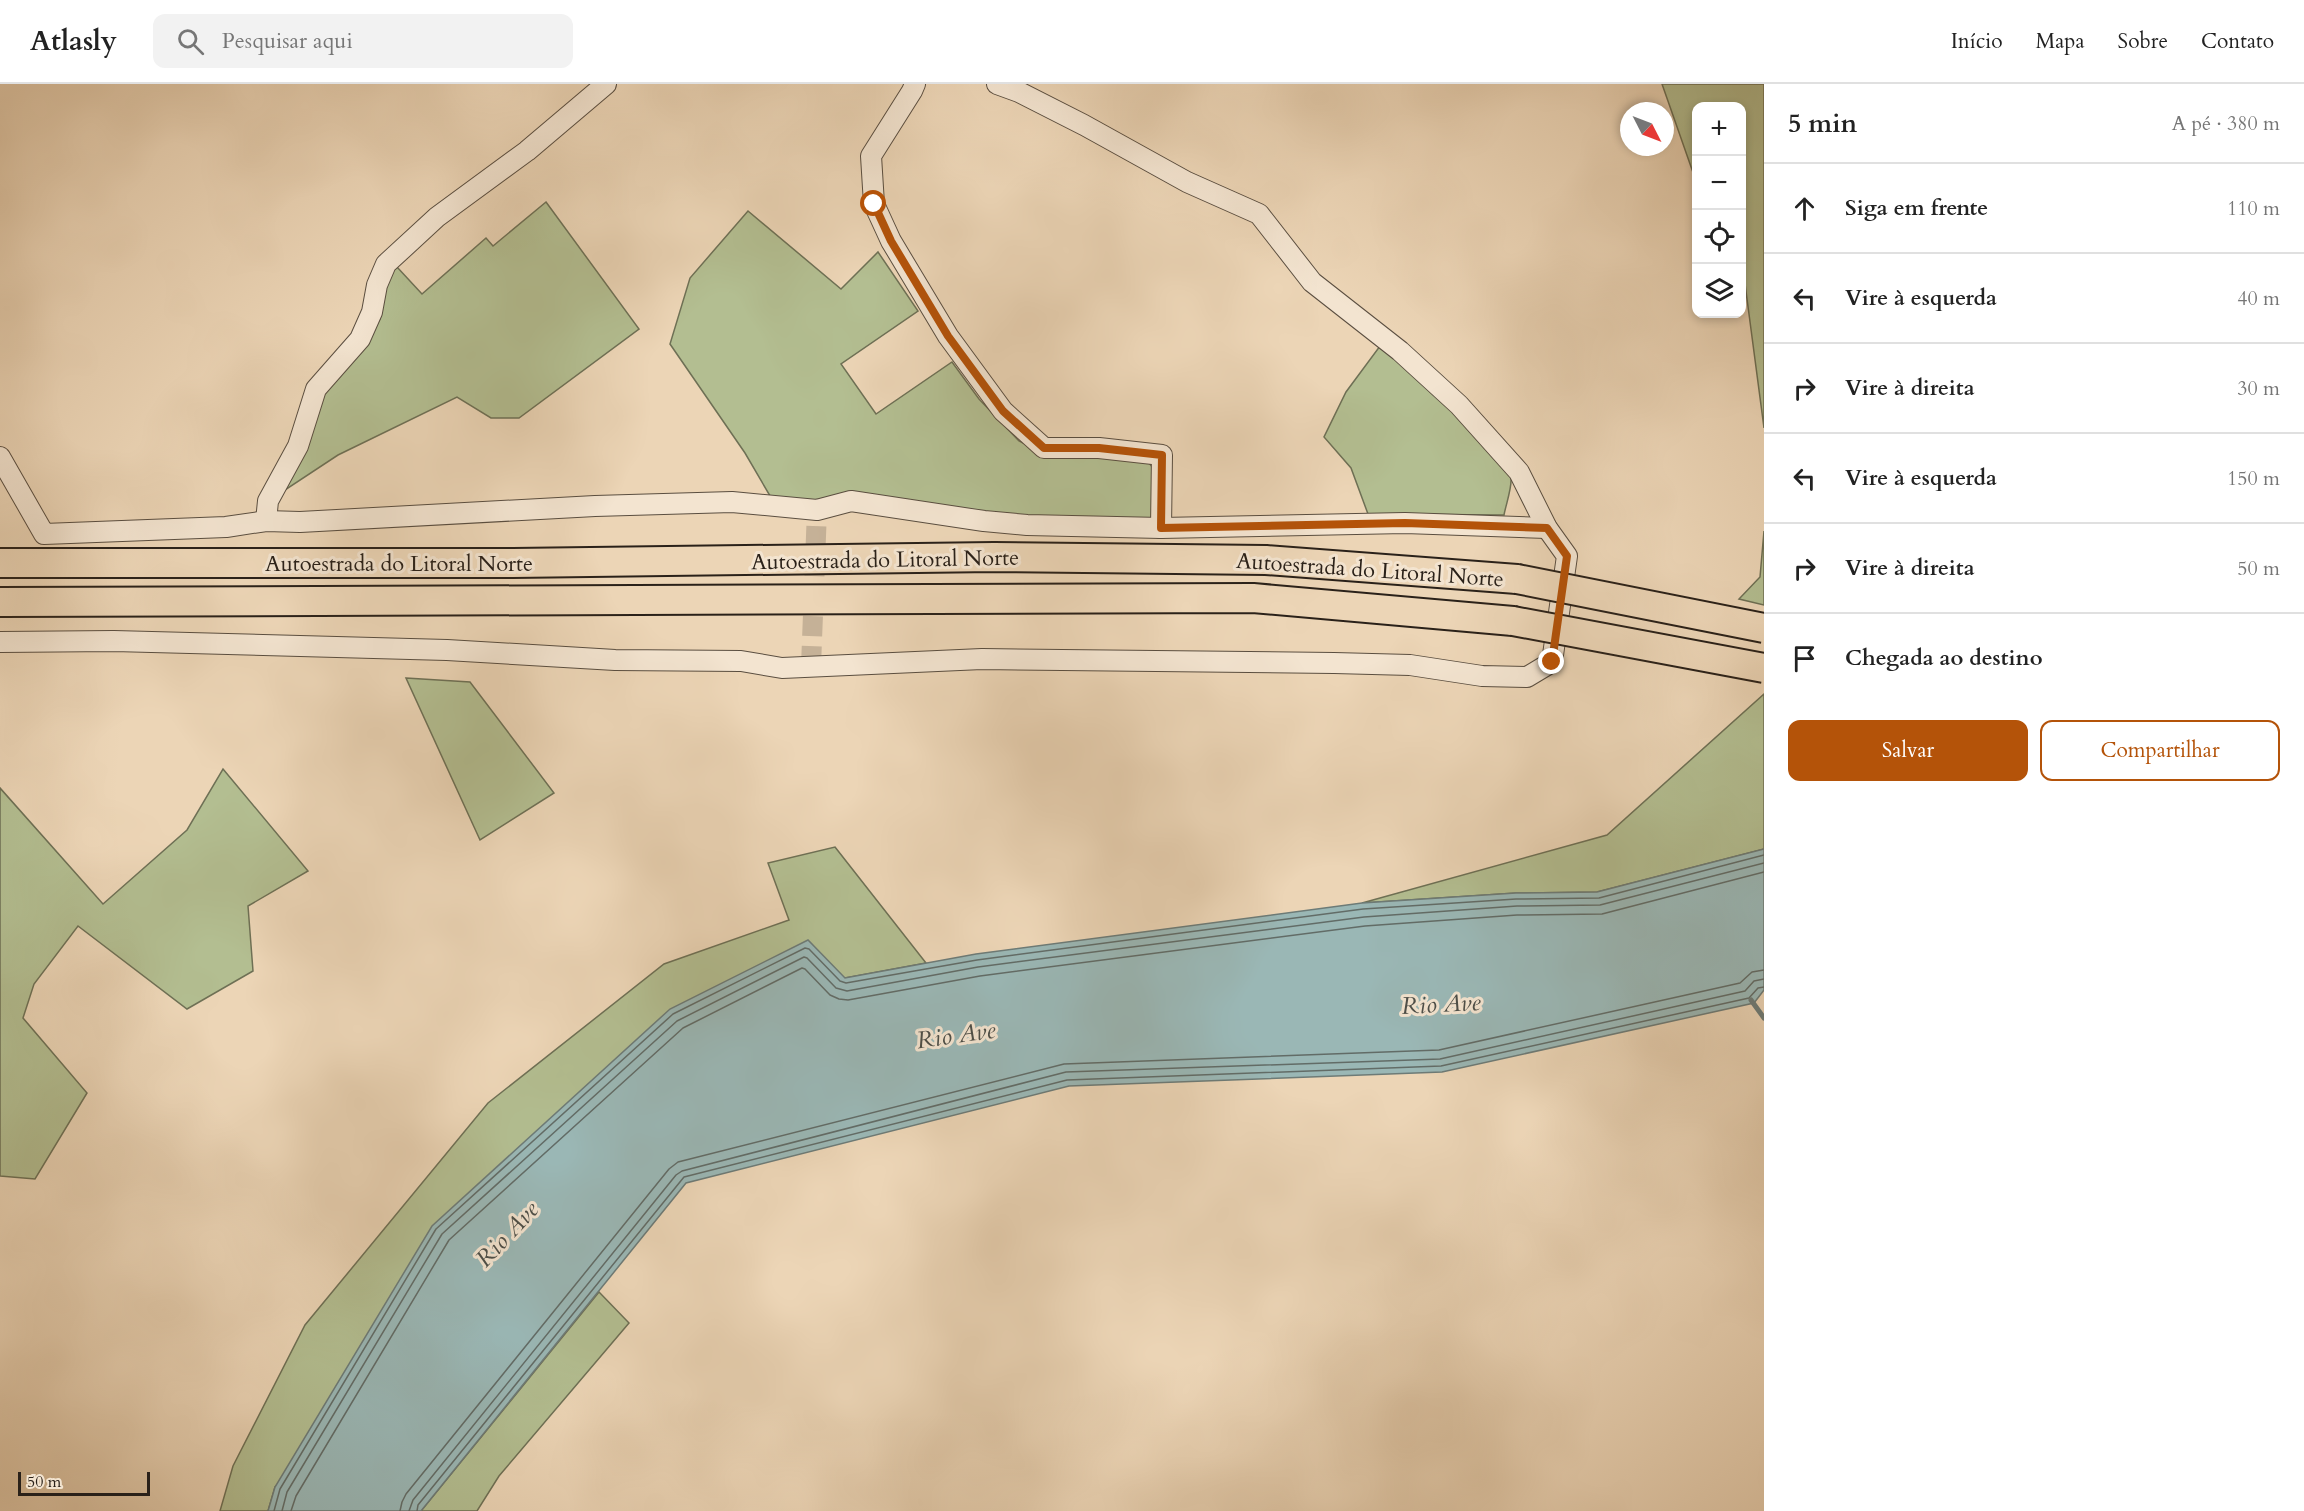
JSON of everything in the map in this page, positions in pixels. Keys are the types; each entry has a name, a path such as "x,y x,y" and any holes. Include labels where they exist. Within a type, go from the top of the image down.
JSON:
{"highway":[{"name":"Autoestrada do Litoral Norte","path":"0,563 513,563 994,557 1266,560 1517,579 1764,628"},
{"name":"Autoestrada do Litoral Norte","path":"0,602 1253,598 1513,621 1764,668"}],"street":[{"path":"266,521 268,501 298,446 316,388 360,339 372,312 377,285 386,264 436,217 527,151 606,84"},
{"path":"915,84 871,156 874,204 891,241 948,336 996,402 1044,448 1099,448 1162,455 1161,528"},
{"path":"0,642 114,641 447,651 615,660 741,661 782,668 982,659 1334,663 1410,665 1482,676 1527,677 1552,662 1567,556 1547,528 1519,472 1459,405 1400,351 1312,282 1259,214 1187,182 1084,125 1019,92 997,84"},
{"path":"0,457 44,534 225,527 266,521 300,522 595,506 732,502 817,510 851,501 984,521 1028,525 1161,528 1405,523 1547,528"}],"green space":[{"path":"1662,84 1764,84 1764,428 1746,291 1746,102 1692,102 1692,170 1674,118 1674,102 1668,102"},
{"path":"546,202 639,329 519,418 491,418 457,397 338,455 276,496 328,383 365,341 380,319 389,274 397,267 422,294 486,238 493,246"},
{"path":"748,211 841,289 878,252 918,311 841,364 876,414 952,362 979,399 1019,441 1044,454 1147,460 1158,475 1157,515 1148,524 773,501 745,453 670,344 690,278"},
{"path":"1380,346 1453,411 1506,467 1511,482 1504,515 1368,514 1351,468 1324,437 1346,392"},
{"path":"1764,531 1764,605 1739,599 1760,577"},
{"path":"406,678 470,682 554,793 480,840"},
{"path":"1764,694 1764,849 1597,892 1516,893 1362,903 1607,835"},
{"path":"223,769 308,871 248,906 253,971 187,1009 78,926 34,984 23,1018 87,1093 35,1179 0,1176 0,788 103,904 187,830"},
{"path":"835,847 926,963 845,978 275,1487 268,1511 220,1511 233,1466 305,1325 488,1103 664,964 789,920 768,863"},
{"path":"599,1292 629,1323 499,1476 477,1511 421,1511"}],"water":[{"name":"Rio Ave","path":"1764,849 1764,990 1754,1003 1442,1072 1069,1086 686,1183 421,1511 268,1511 275,1487 432,1226 670,1009 808,940 845,978 976,954 1362,903 1516,893 1597,892"}],"waterway":[{"path":"1751,1000 1764,1018"}],"tunnel":[{"path":"811,666 817,510"}],"route":[{"path":"874,204 891,241 948,336 1003,411 1044,448 1099,448 1162,455 1161,528 1405,523 1547,528 1567,556 1552,662"}]}
